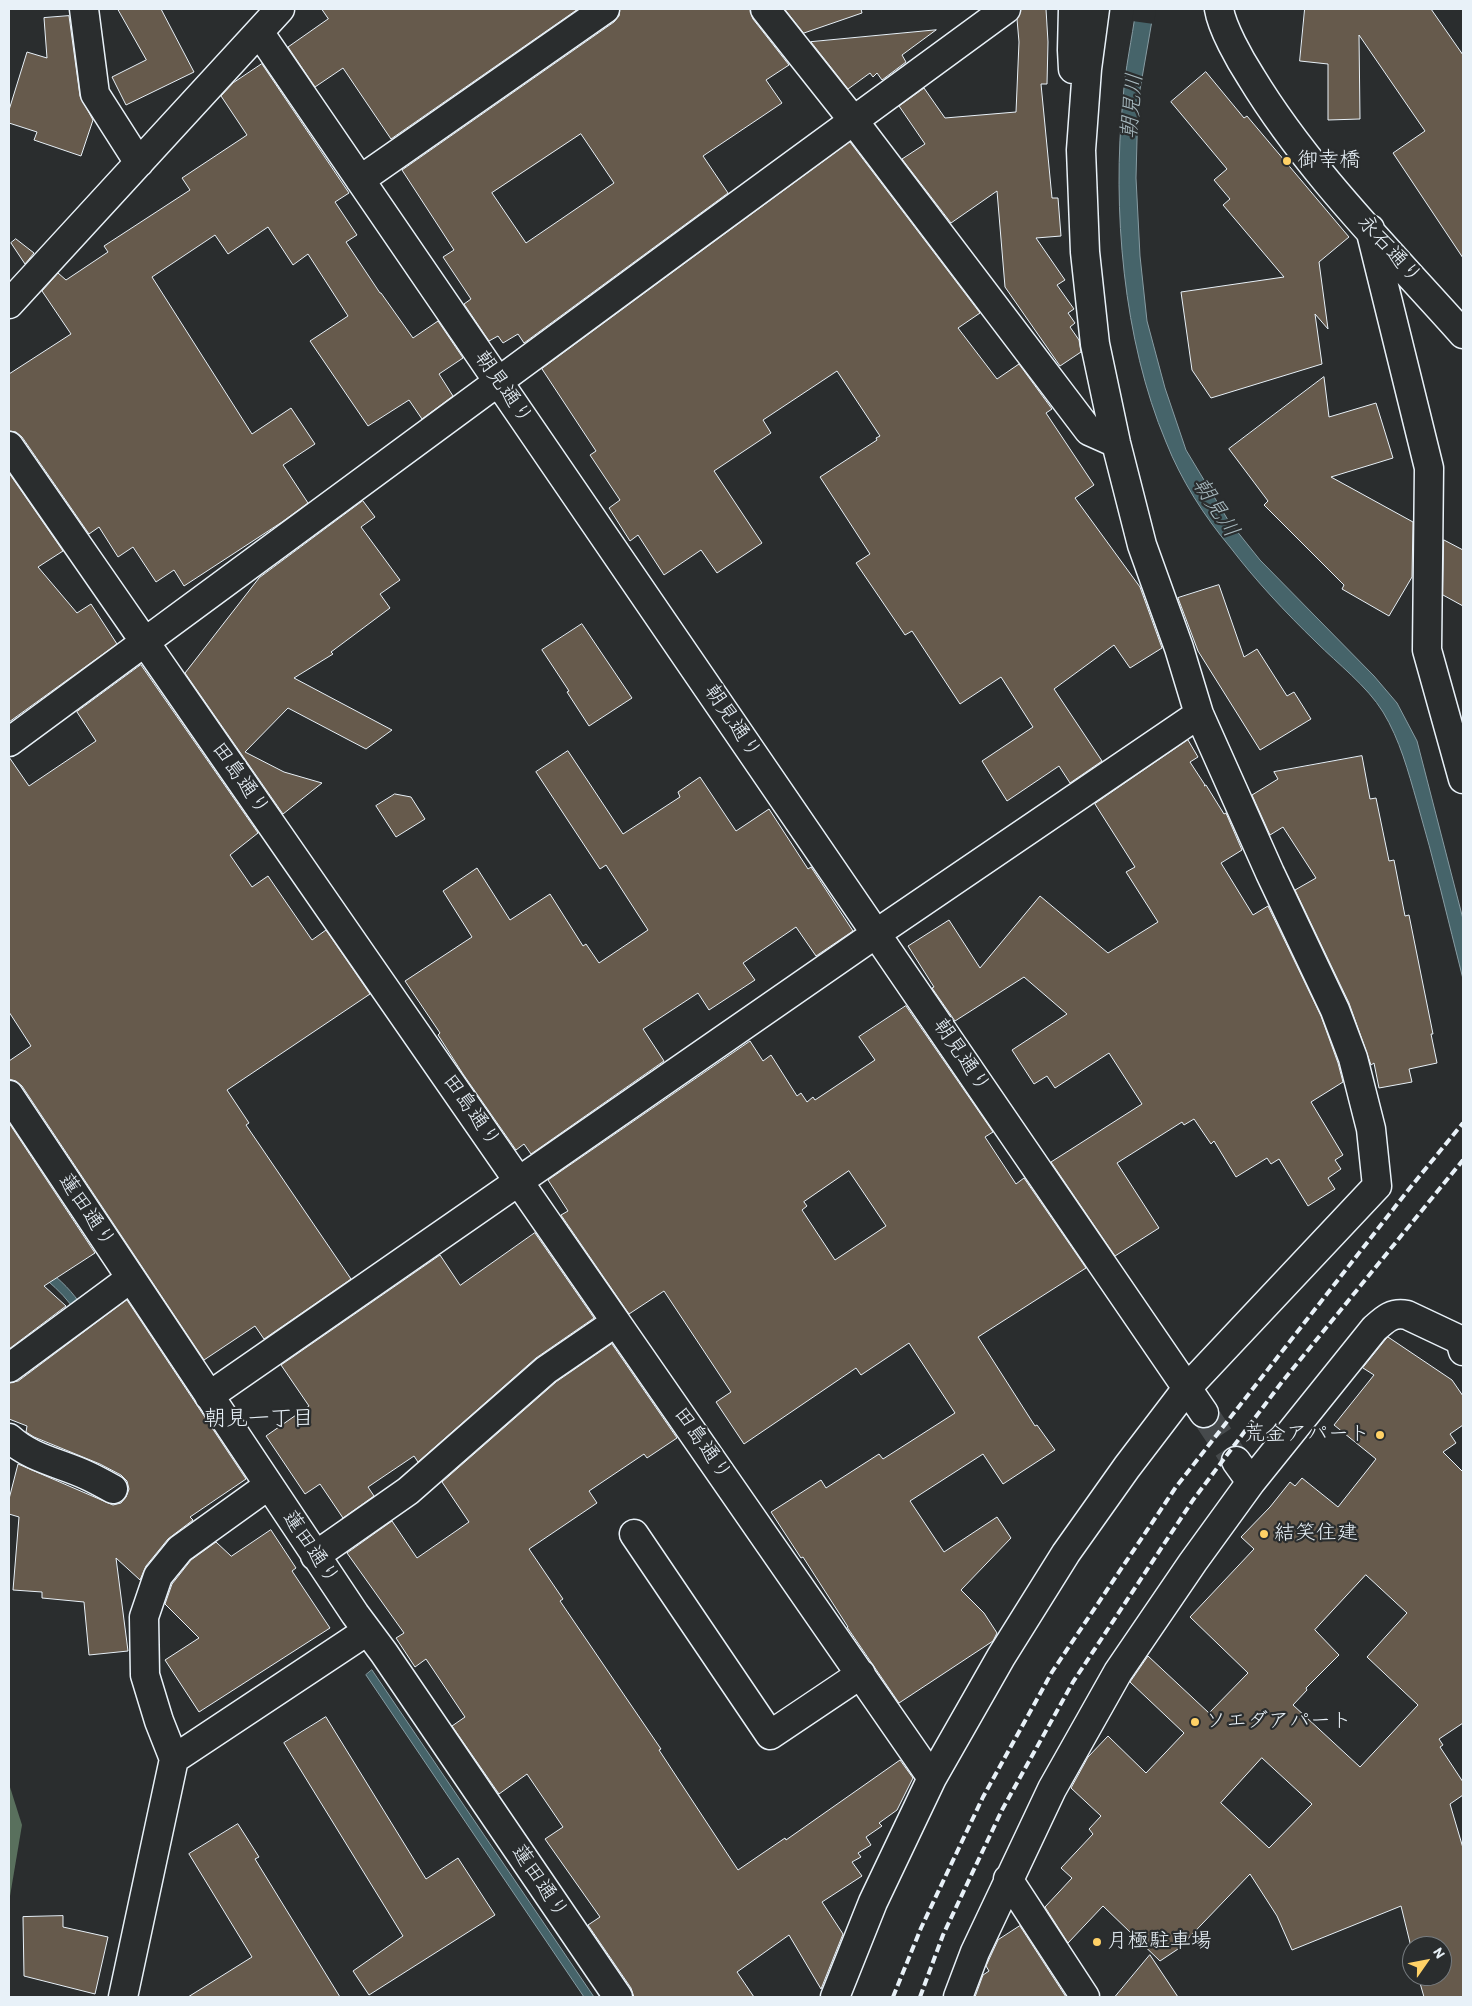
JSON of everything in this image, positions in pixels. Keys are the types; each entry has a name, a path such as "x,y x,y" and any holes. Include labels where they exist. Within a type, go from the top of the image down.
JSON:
{"street":[{"path":"84,9 95,94 139,163"},
{"path":"9,304 280,9"},
{"path":"360,180 605,9"},
{"path":"765,9 853,120 1089,431 1116,443"},
{"path":"9,742 498,380 1006,9"},
{"path":"835,1997 874,1902 932,1778 1001,1657 1066,1553 1127,1467 1188,1387 1376,1186 1371,1129 1350,1050 1335,1010 1270,873 1200,714 1179,648 1142,545 1116,443 1095,344 1085,252 1081,150 1072,50 1073,9"},
{"path":"1081,150 1087,69 1095,9"},
{"name":"永石通り","path":"1219,9 1239,58 1273,114 1315,166 1463,334"},
{"name":"朝見通り","path":"259,32 1204,1413"},
{"path":"1370,229 1429,468 1427,650 1463,779"},
{"name":"田島通り","path":"9,446 932,1778"},
{"path":"209,1396 876,932 1200,714"},
{"name":"蓮田通り","path":"9,1095 316,1556 618,1997"},
{"path":"9,1368 131,1278"},
{"path":"958,1997 975,1952 1052,1788 1118,1672 1193,1562 1244,1472 1374,1329 1388,1317 1398,1313 1408,1315 1462,1343"},
{"path":"316,1556 408,1491 546,1370 616,1322"},
{"path":"9,1438 17,1446 85,1474 113,1489"},
{"path":"123,1997 174,1759 159,1721 145,1675 144,1617 158,1576 180,1549 269,1485"},
{"path":"634,1534 770,1735 861,1674"},
{"path":"174,1759 367,1631"},
{"path":"1008,1879 1085,1997"}],"green space":[{"path":"9,1784 22,1825 9,1902"}],"water":[{"name":"朝見川","path":"1136,9 1154,9 1138,101 1136,178 1140,256 1147,321 1165,388 1186,450 1228,520 1260,560 1374,676 1397,703 1417,741 1463,919 1463,979 1414,790 1403,756 1389,723 1369,693 1304,631 1271,596 1211,523 1179,470 1151,402 1131,317 1120,229 1119,184 1123,99"},
{"path":"9,1240 71,1291 85,1313 90,1326 94,1347 86,1348 81,1322 71,1305 55,1287 9,1251"},
{"path":"372,1670 594,1997 584,1997 366,1675"}],"pier":[{"path":"1134,9 1156,9 1154,24 1132,21"}],"building":[{"path":"118,9 161,9 194,72 126,105 112,77 146,60"},
{"path":"322,9 578,9 391,139 343,68 315,87 288,47 328,19"},
{"path":"620,9 750,9 753,19 789,65 766,80 782,103 703,156 728,193 524,343 518,334 503,343 498,336 489,341 464,304 471,299 443,257 454,250 402,170 614,22 619,16","holes":["581,134 614,183 526,243 492,193"]},
{"path":"785,9 861,9 862,13 804,33"},
{"path":"1021,9 1046,9 1048,42 1047,84 1041,84 1052,198 1058,198 1061,236 1036,238 1065,280 1057,285 1074,309 1068,313 1075,323 1070,327 1079,340 1081,352 1060,366 1005,287 997,191 951,223 902,159 925,144 899,106 924,88 945,118 1016,112 1019,42 1017,19"},
{"path":"1305,9 1431,9 1463,55 1463,258 1393,153 1425,131 1359,35 1360,119 1328,120 1328,64 1300,61"},
{"path":"69,16 80,96 93,120 81,156 34,140 37,132 9,123 9,110 27,52 47,58 44,18"},
{"path":"936,30 902,55 906,62 882,80 877,73 873,77 870,73 848,89 811,42"},
{"path":"262,64 349,193 335,202 357,235 346,242 380,293 413,338 438,321 463,358 439,374 453,396 422,419 409,400 368,426 310,341 348,316 308,254 293,265 268,227 228,254 215,235 152,277 252,434 291,408 315,444 283,465 308,503 184,586 174,570 156,582 133,547 118,557 99,527 89,534 22,437 16,432 9,431 9,374 71,334 42,291 58,273 66,280 108,252 104,246 190,190 182,178 247,135 221,96 233,83"},
{"path":"1206,72 1244,118 1247,116 1349,237 1319,262 1328,329 1315,314 1322,364 1211,398 1192,370 1181,292 1284,277 1223,205 1230,199 1214,180 1227,169 1171,102"},
{"path":"850,142 980,313 958,328 997,379 1019,364 1052,409 1046,413 1094,485 1075,498 1140,587 1162,648 1130,668 1114,645 1054,689 1102,761 1070,783 1059,766 1007,801 982,761 1033,727 1001,677 960,704 912,631 905,635 856,563 870,554 820,477 877,440 876,438 880,436 837,371 763,420 771,433 714,471 762,543 717,573 701,550 664,575 638,535 630,541 609,508 620,500 590,455 596,451 542,369"},
{"path":"16,239 34,253 25,264 11,243"},
{"path":"1324,377 1329,417 1376,403 1393,458 1331,477 1413,522 1412,577 1389,616 1342,589 1344,585 1264,505 1268,501 1229,449"},
{"path":"9,473 63,551 38,567 77,613 91,604 117,644 9,722"},
{"path":"363,501 375,517 361,527 400,580 380,594 390,608 331,652 333,654 294,678 392,730 366,749 288,708 245,752 284,772 322,783 283,814 185,673 259,578"},
{"path":"1444,540 1463,550 1463,606 1443,595"},
{"path":"1219,585 1244,657 1257,649 1287,696 1294,692 1311,719 1260,750 1198,651 1178,598"},
{"path":"582,624 632,698 589,726 542,650"},
{"path":"141,665 258,833 230,855 252,887 268,876 312,940 326,930 370,994 227,1090 249,1123 246,1125 351,1279 264,1339 255,1326 204,1360 22,1086 16,1081 9,1079 9,1061 31,1046 9,1012 9,757 29,786 96,741 77,712"},
{"path":"1188,740 1198,757 1190,762 1204,786 1206,785 1224,814 1226,813 1242,850 1221,863 1253,915 1268,906 1321,1016 1343,1082 1311,1102 1343,1155 1335,1160 1341,1169 1328,1178 1335,1189 1308,1206 1279,1159 1271,1164 1267,1158 1236,1177 1214,1141 1211,1144 1194,1119 1184,1125 1182,1122 1117,1163 1159,1228 1115,1256 1051,1162 1142,1104 1109,1053 1055,1088 1047,1076 1034,1084 1012,1050 1067,1014 1024,977 955,1021 932,988 934,987 908,946 949,920 980,968 1040,896 1108,953 1158,922 1126,872 1135,867 1095,804"},
{"path":"568,751 623,834 680,797 678,792 700,777 736,831 769,809 808,869 811,867 853,931 816,956 796,927 743,963 755,980 709,1010 698,993 643,1029 664,1061 531,1154 524,1144 516,1150 463,1074 438,1035 440,1033 405,981 472,937 443,891 477,868 510,920 550,894 583,946 586,944 599,963 648,930 606,865 600,869 536,772"},
{"path":"1362,756 1370,799 1376,798 1389,861 1394,860 1405,916 1409,915 1437,1063 1409,1069 1412,1082 1379,1088 1374,1063 1371,1065 1349,1003 1295,890 1316,878 1283,827 1270,835 1252,795 1278,779 1274,772"},
{"path":"395,794 411,797 425,819 396,837 376,806"},
{"path":"906,1006 993,1132 985,1137 1016,1184 1024,1178 1086,1268 978,1337 1035,1426 1037,1425 1055,1450 1003,1484 983,1454 910,1501 944,1552 997,1517 1011,1538 961,1590 984,1613 997,1633 993,1641 899,1703 847,1627 803,1557 801,1558 771,1512 821,1480 826,1488 879,1454 883,1459 955,1413 909,1343 861,1375 856,1368 744,1444 716,1402 731,1392 664,1291 629,1314 561,1215 568,1211 548,1180 750,1041 763,1061 771,1055 797,1096 801,1093 807,1102 813,1097 815,1100 875,1060 859,1037","holes":["849,1171 886,1226 835,1260 802,1210 807,1206 804,1202"]},
{"path":"9,1123 95,1253 44,1286 66,1306 9,1349"},
{"path":"535,1233 594,1318 536,1358 418,1462 414,1456 368,1487 374,1496 343,1518 320,1484 305,1494 266,1436 309,1406 281,1365 440,1255 460,1285"},
{"path":"127,1300 246,1479 190,1517 193,1520 168,1539 146,1566 140,1580 116,1558 128,1651 89,1655 84,1602 42,1598 42,1592 13,1590 19,1517 9,1514 9,1499 18,1464 113,1505 121,1503 126,1497 129,1489 127,1481 121,1475 100,1464 34,1437 26,1432 27,1426 9,1419 9,1383 18,1381"},
{"path":"1388,1337 1452,1380 1463,1396 1463,1425 1450,1434 1456,1443 1443,1452 1463,1472 1463,1723 1439,1739 1443,1745 1440,1747 1463,1782 1463,1795 1450,1804 1463,1848 1463,1997 1424,1997 1421,1986 1452,1986 1452,1936 1408,1936 1401,1906 1292,1950 1277,1916 1250,1874 1178,1949 1160,1961 1103,1906 1068,1943 1045,1907 1072,1878 1061,1868 1093,1834 1089,1829 1101,1816 1071,1788 1088,1757 1108,1736 1146,1773 1184,1733 1130,1682 1148,1656 1209,1713 1248,1673 1190,1617 1254,1549 1241,1537 1270,1507 1290,1482 1295,1486 1302,1478 1338,1507 1376,1459 1334,1425 1374,1375 1363,1368","holes":["1366,1575 1407,1613 1367,1657 1418,1705 1360,1767 1293,1705 1307,1690 1306,1688 1339,1655 1315,1630","1262,1758 1312,1804 1269,1848 1221,1803"]},
{"path":"612,1344 677,1438 647,1458 644,1454 589,1491 597,1503 529,1549 563,1599 560,1601 661,1749 659,1750 738,1870 785,1838 786,1840 900,1760 913,1778 897,1810 879,1823 882,1826 866,1837 871,1845 858,1853 861,1857 852,1862 862,1876 822,1902 843,1934 821,1989 789,1935 737,1972 754,1997 634,1997 631,1988 588,1925 600,1917 545,1839 563,1827 527,1774 499,1794 452,1726 465,1717 426,1659 415,1667 396,1638 404,1633 347,1553 392,1521 417,1558 469,1522 442,1482 556,1382"},
{"path":"271,1530 296,1568 292,1571 330,1628 199,1712 165,1660 199,1638 165,1604 172,1584 191,1560 216,1542 231,1556"},
{"path":"326,1717 426,1879 458,1858 495,1915 369,1995 353,1971 403,1936 284,1743"},
{"path":"238,1824 259,1857 255,1859 340,1997 188,1997 252,1957 189,1854"},
{"path":"63,1916 63,1927 108,1937 95,1994 24,1976 23,1917"},
{"path":"1020,1926 1066,1997 975,1997 983,1975 989,1971 986,1966 998,1940"},
{"path":"1150,1955 1178,1997 1115,1997"}],"tunnel":[{"path":"1204,1413 1236,1461"}],"railway":[{"path":"893,1997 921,1928 983,1797 1052,1672 1176,1487 1409,1189 1463,1123"},
{"path":"920,1997 943,1935 1002,1810 1073,1682 1193,1500 1282,1382 1463,1160"}],"place":[{"name":"御幸橋","path":"1287,161"},
{"name":"荒金アパート","path":"1380,1435"},
{"name":"結笑住建","path":"1264,1534"},
{"name":"ソエダアパート","path":"1195,1722"},
{"name":"月極駐車場","path":"1097,1942"}],"district":[{"name":"朝見一丁目","path":"259,1419"}]}
